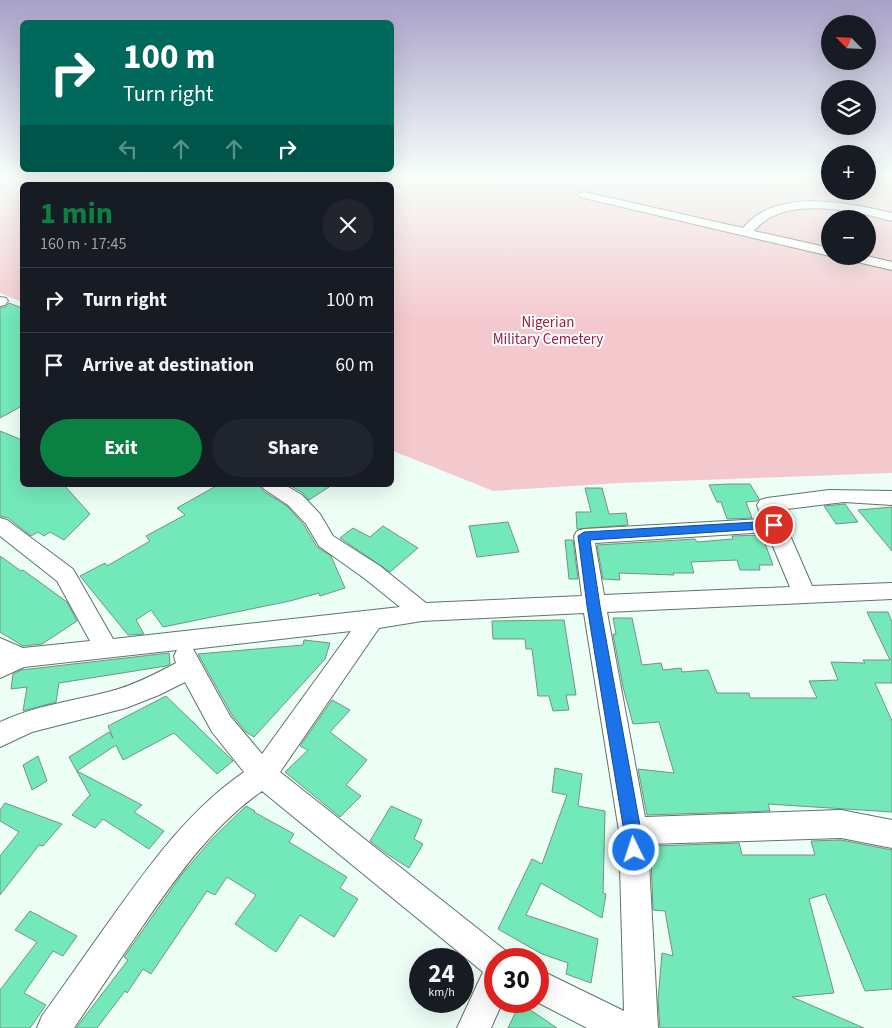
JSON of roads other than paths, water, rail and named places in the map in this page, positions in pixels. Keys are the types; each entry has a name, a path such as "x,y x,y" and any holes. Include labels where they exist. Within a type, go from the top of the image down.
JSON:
{"street":[{"path":"708,224 821,250"},
{"path":"746,233 754,224"},
{"path":"876,262 892,266"},
{"path":"275,487 301,506 313,519 326,541 372,572 422,612"},
{"path":"806,596 767,505 819,496 841,495 892,498"},
{"path":"0,525 65,575 107,648"},
{"path":"641,1028 633,831 594,606 584,536 774,525"},
{"path":"0,668 22,658 372,620 422,612 594,606 892,591"},
{"path":"54,1028 152,887 191,837 234,795 263,775 372,620"},
{"path":"182,640 189,668 221,724 263,775 484,953"},
{"path":"0,647 22,658"},
{"path":"0,735 11,728 125,698 189,668"},
{"path":"633,831 841,824 892,834"},
{"path":"549,991 622,1028"},
{"path":"474,1028 484,1006"}],"park label":[{"name":"Nigerian Military Cemetery","path":"548,330"}]}
